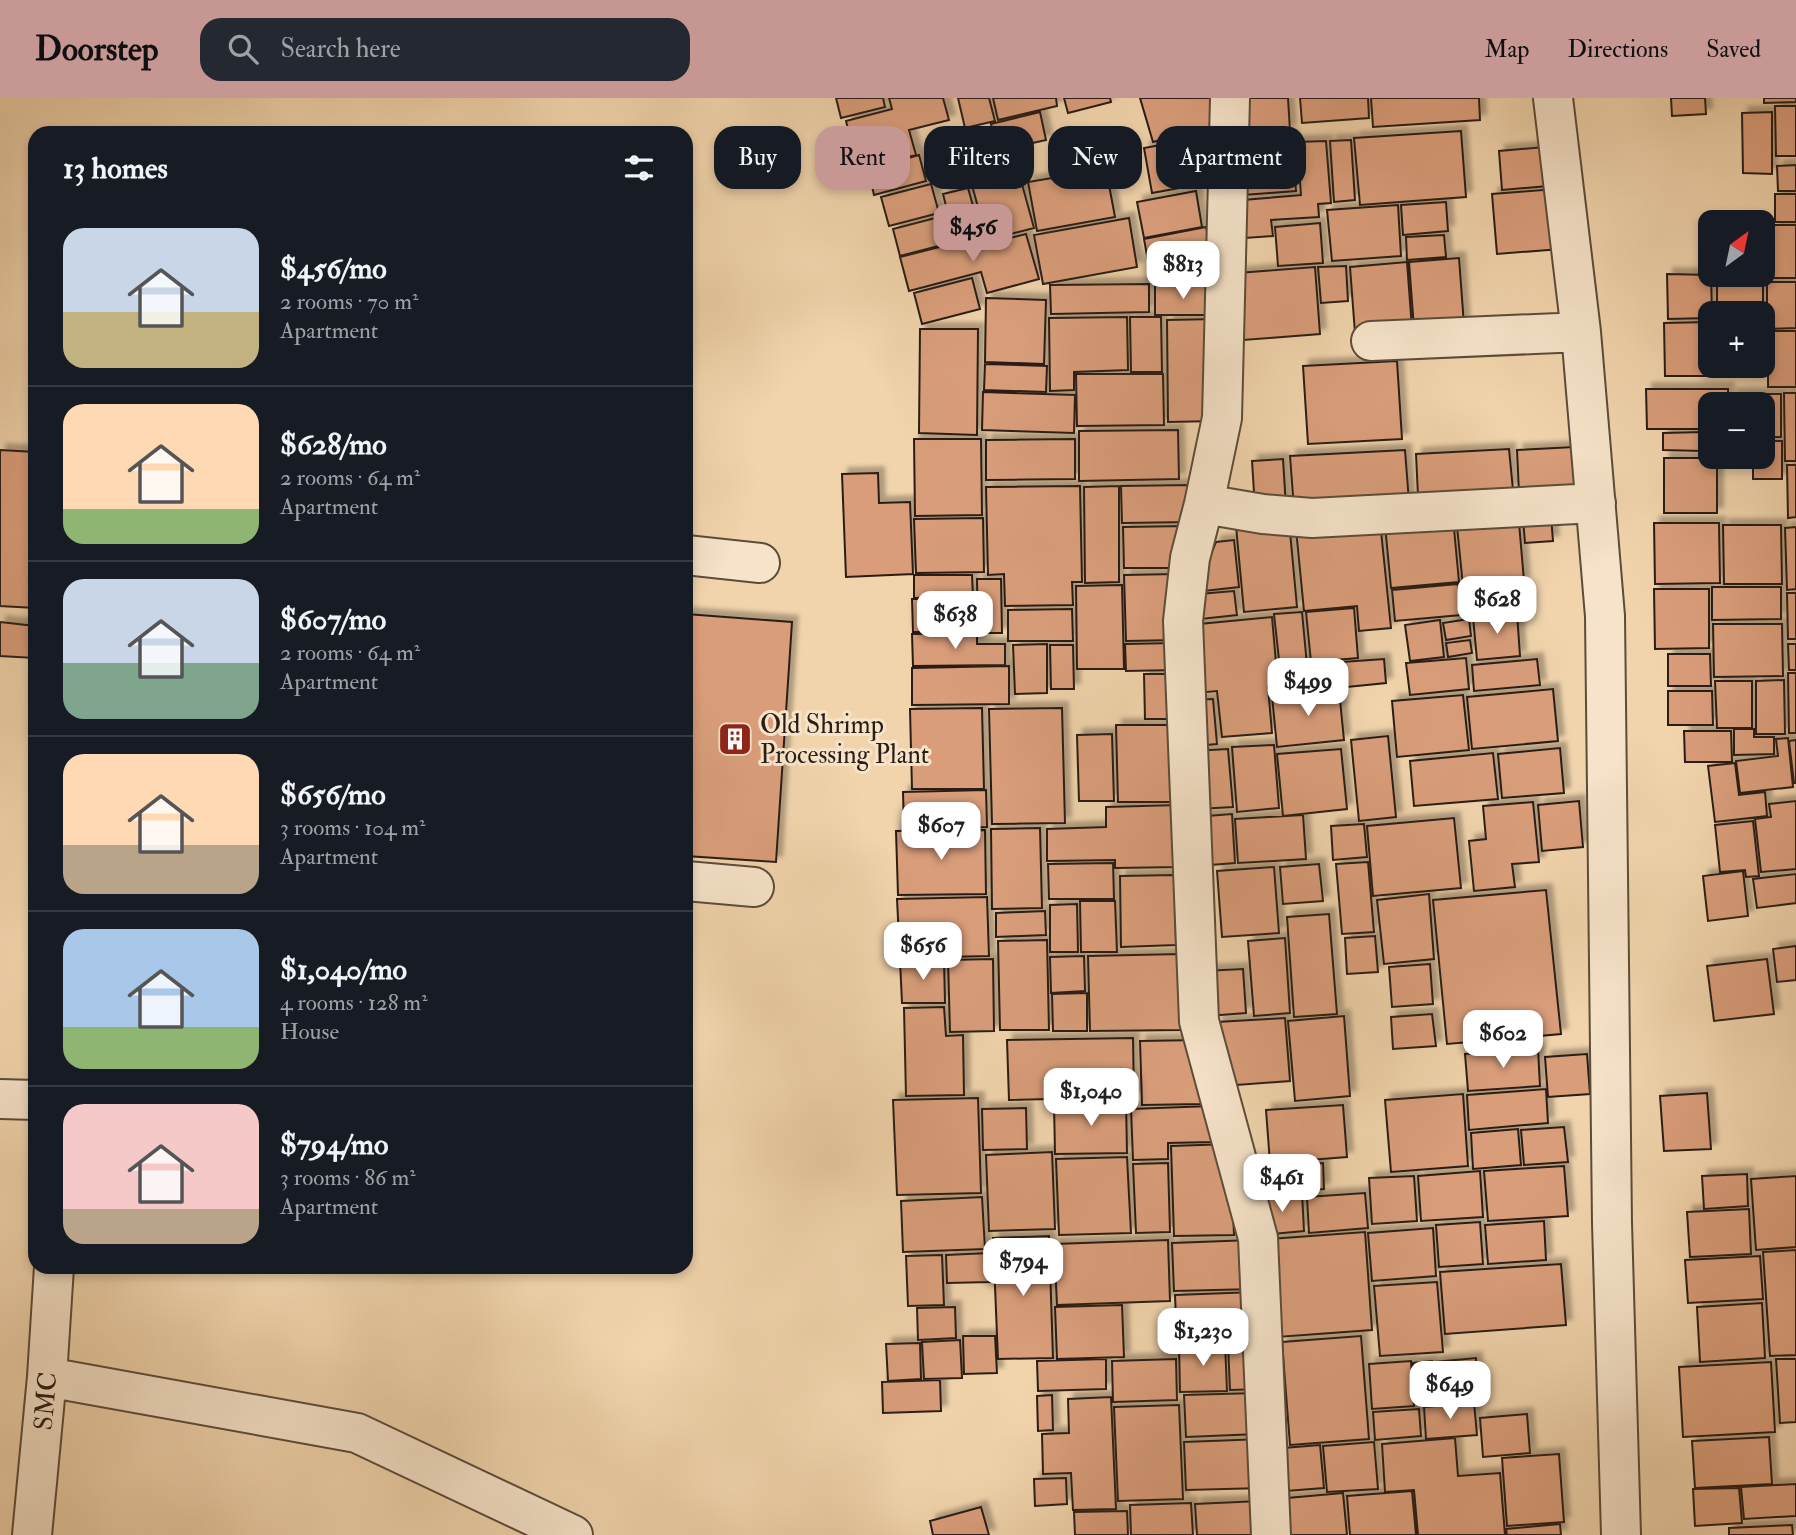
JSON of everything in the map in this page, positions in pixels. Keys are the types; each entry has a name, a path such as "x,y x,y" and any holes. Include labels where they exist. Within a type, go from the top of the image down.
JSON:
{"street":[{"path":"1230,98 1222,418 1190,558 1183,621 1199,1021 1258,1238 1271,1535"},
{"path":"1553,98 1581,332 1605,616 1612,1223 1621,1535"},
{"path":"1371,341 1581,332"},
{"path":"1204,503 1263,514 1312,519 1596,503"},
{"path":"693,556 760,563"},
{"path":"693,882 754,887"},
{"path":"0,1099 28,1100"},
{"name":"SMC","path":"32,1535 54,1274"},
{"path":"47,1377 357,1433 573,1535"}],"building":[{"path":"836,98 883,98 885,107 841,118"},
{"path":"889,98 943,98 949,120 910,130 910,126 847,126 846,121 892,109"},
{"path":"958,98 989,98 995,121 965,126"},
{"path":"993,98 1056,98 1057,106 998,120"},
{"path":"1064,98 1110,98 1111,102 1068,113"},
{"path":"1140,98 1214,98 1222,124 1156,126 1156,141 1153,142"},
{"path":"1238,98 1288,98 1290,126 1240,126"},
{"path":"1300,98 1368,98 1369,118 1302,123"},
{"path":"1371,98 1479,98 1480,120 1373,127"},
{"path":"1671,98 1705,98 1706,114 1672,116"},
{"path":"1764,98 1796,98 1796,102 1764,103"},
{"path":"1775,106 1796,106 1796,156 1776,156"},
{"path":"1040,112 1046,140 1034,143 1034,126 991,124"},
{"path":"1772,112 1772,174 1743,173 1742,113"},
{"path":"1461,131 1466,197 1360,205 1354,138"},
{"path":"910,134 916,155 910,157"},
{"path":"1351,140 1355,200 1334,202 1330,141"},
{"path":"1326,141 1331,203 1318,204 1319,217 1271,220 1273,236 1245,238 1243,200 1301,195 1301,189 1306,189 1306,142"},
{"path":"1156,146 1156,189 1174,189 1152,193 1144,148"},
{"path":"1545,147 1548,186 1502,190 1499,151"},
{"path":"919,155 924,182 910,185 910,157"},
{"path":"1796,165 1796,191 1778,191 1777,166"},
{"path":"1048,179 1048,189 1110,189 1115,217 1037,231 1029,189 1034,189 1034,181"},
{"path":"924,186 924,189 932,189 939,213 889,226 881,197"},
{"path":"873,189 896,189 874,195"},
{"path":"968,189 979,227 953,234 943,194"},
{"path":"973,189 1023,189 1034,228 987,240"},
{"path":"1242,189 1296,189 1296,191 1243,195"},
{"path":"1556,189 1560,249 1497,254 1492,194"},
{"path":"1196,191 1202,227 1144,238 1137,202"},
{"path":"1775,194 1796,194 1796,222 1775,222"},
{"path":"1446,202 1448,231 1403,235 1401,205"},
{"path":"1398,205 1401,256 1332,261 1327,210"},
{"path":"943,216 950,243 900,256 893,229"},
{"path":"1129,218 1137,267 1043,284 1034,235"},
{"path":"1320,223 1323,263 1278,266 1275,227"},
{"path":"1775,225 1796,225 1796,278 1775,278"},
{"path":"1206,227 1215,271 1152,283 1144,239"},
{"path":"1026,234 1039,279 987,293 981,272 909,291 900,257 979,237 982,245"},
{"path":"1444,235 1446,257 1407,260 1406,237"},
{"path":"1459,258 1464,325 1414,328 1409,262"},
{"path":"1407,262 1412,329 1355,333 1350,267"},
{"path":"1346,266 1348,301 1321,303 1318,267"},
{"path":"1315,267 1320,334 1243,340 1238,273"},
{"path":"1667,274 1698,275 1698,287 1711,287 1712,301 1698,301 1698,318 1668,319"},
{"path":"972,278 980,309 922,324 914,293"},
{"path":"1775,282 1796,282 1796,328 1775,329 1775,301 1767,301 1767,287 1775,287"},
{"path":"1149,284 1149,312 1051,314 1050,285"},
{"path":"1155,286 1211,286 1212,315 1155,315"},
{"path":"1717,287 1763,287 1763,301 1717,301"},
{"path":"986,298 1046,300 1044,364 985,362"},
{"path":"1127,317 1128,370 1074,372 1074,390 1050,391 1049,318"},
{"path":"1130,317 1161,317 1162,372 1131,372"},
{"path":"1216,319 1217,421 1168,422 1167,320"},
{"path":"1698,322 1698,376 1665,376 1664,323"},
{"path":"920,329 978,329 977,435 919,433"},
{"path":"1775,331 1796,331 1796,387 1768,387 1768,378 1775,378"},
{"path":"1397,361 1402,439 1308,444 1303,366"},
{"path":"985,364 1047,366 1046,392 984,390"},
{"path":"1076,374 1163,374 1164,425 1077,426"},
{"path":"1646,389 1728,389 1728,392 1698,392 1698,429 1647,429"},
{"path":"983,392 1075,395 1074,433 982,430"},
{"path":"1784,393 1796,393 1796,461 1785,461"},
{"path":"1775,394 1781,394 1781,437 1775,437"},
{"path":"1178,430 1179,479 1079,481 1079,431"},
{"path":"1698,432 1698,451 1663,450 1663,433"},
{"path":"914,439 981,439 982,515 915,516"},
{"path":"1075,439 1075,479 986,480 986,440"},
{"path":"1775,441 1782,441 1782,479 1753,479 1753,469 1775,469"},
{"path":"1574,447 1576,489 1519,493 1517,450"},
{"path":"1509,449 1513,490 1418,496 1416,454"},
{"path":"0,450 28,452 28,608 0,606"},
{"path":"1405,450 1409,502 1294,509 1290,456"},
{"path":"1664,458 1698,458 1698,469 1717,469 1717,513 1664,513"},
{"path":"1283,459 1286,507 1255,508 1252,461"},
{"path":"1787,465 1796,465 1796,517 1788,518"},
{"path":"878,473 879,503 910,502 913,574 846,577 842,474"},
{"path":"1190,485 1191,522 1122,523 1121,486"},
{"path":"1080,486 1082,582 1072,582 1073,605 1005,606 1004,574 988,575 986,487"},
{"path":"1119,486 1119,582 1085,583 1084,487"},
{"path":"1518,511 1524,581 1463,586 1456,516"},
{"path":"1551,516 1553,541 1525,543 1523,518"},
{"path":"983,518 984,572 916,573 914,519"},
{"path":"1453,518 1459,582 1391,588 1385,525"},
{"path":"1289,521 1297,607 1244,612 1236,526"},
{"path":"1380,521 1391,628 1359,631 1357,606 1304,611 1296,529"},
{"path":"1654,523 1719,523 1720,583 1655,584"},
{"path":"1723,525 1781,525 1782,584 1724,584"},
{"path":"1187,526 1187,568 1124,568 1123,527"},
{"path":"1796,527 1796,589 1787,590 1785,528"},
{"path":"1234,540 1239,587 1204,591 1202,575 1216,542"},
{"path":"1176,574 1177,640 1126,641 1124,575"},
{"path":"914,575 972,575 973,597 914,598"},
{"path":"977,579 1001,579 1002,633 978,633"},
{"path":"1519,583 1521,610 1464,615 1461,588"},
{"path":"1458,584 1461,615 1395,621 1392,590"},
{"path":"1122,585 1124,669 1077,669 1076,586"},
{"path":"1712,587 1781,587 1781,619 1712,620"},
{"path":"1654,589 1709,589 1709,648 1655,649"},
{"path":"1234,591 1237,615 1201,619 1199,594"},
{"path":"1787,593 1796,593 1796,639 1788,639"},
{"path":"974,598 975,631 939,632 938,599"},
{"path":"912,599 937,599 938,632 913,632"},
{"path":"1354,608 1358,658 1311,662 1306,612"},
{"path":"1072,609 1073,641 1008,641 1008,610"},
{"path":"1302,612 1308,676 1281,678 1274,614"},
{"path":"1517,613 1520,656 1477,660 1473,617"},
{"name":"Old Shrimp Processing Plant","path":"693,615 792,622 776,862 693,856"},
{"path":"1272,617 1278,686 1268,687 1272,733 1222,737 1217,691 1196,693 1189,625"},
{"path":"1469,619 1471,636 1446,640 1443,623"},
{"path":"1440,620 1444,657 1410,661 1405,625"},
{"path":"0,622 28,625 28,658 0,656"},
{"path":"1713,624 1782,624 1783,676 1714,677"},
{"path":"977,633 977,644 1005,644 1005,665 913,666 912,634"},
{"path":"1470,640 1472,653 1448,657 1446,643"},
{"path":"1176,643 1176,670 1126,671 1125,644"},
{"path":"1047,644 1047,693 1015,694 1013,645"},
{"path":"1788,644 1796,644 1796,670 1789,670"},
{"path":"1050,645 1073,645 1074,689 1051,689"},
{"path":"1668,654 1710,654 1711,686 1668,686"},
{"path":"1466,658 1469,689 1410,695 1406,663"},
{"path":"1384,659 1386,683 1317,690 1314,664"},
{"path":"1537,659 1540,685 1474,691 1472,665"},
{"path":"1009,666 1009,704 912,705 912,668"},
{"path":"1788,673 1796,673 1796,733 1789,733"},
{"path":"1144,674 1177,674 1178,719 1145,719"},
{"path":"1784,680 1785,734 1756,734 1756,681"},
{"path":"1715,681 1752,681 1752,728 1717,728"},
{"path":"1553,689 1558,741 1472,749 1467,697"},
{"path":"1339,690 1344,740 1277,747 1272,696"},
{"path":"1668,691 1712,691 1713,725 1668,725"},
{"path":"1463,695 1469,750 1397,757 1392,701"},
{"path":"1213,699 1217,744 1195,746 1190,700"},
{"path":"982,708 984,789 912,789 910,709"},
{"path":"1062,708 1065,823 992,824 989,709"},
{"path":"1116,725 1176,725 1178,802 1118,802"},
{"path":"1734,729 1754,729 1754,737 1774,737 1774,754 1734,755"},
{"path":"1684,731 1731,731 1732,762 1685,762"},
{"path":"1112,734 1114,801 1079,801 1077,735"},
{"path":"1388,736 1396,817 1359,821 1351,740"},
{"path":"1788,738 1793,787 1740,793 1736,761 1778,756 1776,739"},
{"path":"1796,740 1796,783 1794,783 1789,741"},
{"path":"1274,745 1279,808 1237,812 1232,747"},
{"path":"1560,748 1564,793 1502,798 1498,754"},
{"path":"1228,749 1233,807 1198,809 1193,751"},
{"path":"1341,749 1347,809 1283,816 1277,754"},
{"path":"1493,753 1498,799 1414,806 1410,761"},
{"path":"1735,763 1739,795 1765,792 1767,816 1715,822 1708,766"},
{"path":"986,790 987,827 904,829 903,792"},
{"path":"1579,801 1583,847 1542,851 1538,805"},
{"path":"1796,801 1796,869 1761,872 1755,819 1771,817 1769,804"},
{"path":"1533,802 1539,862 1512,864 1515,887 1474,891 1469,841 1486,839 1483,806"},
{"path":"1179,805 1180,867 1115,868 1115,860 1047,861 1047,829 1106,827 1106,807"},
{"path":"1232,814 1235,863 1198,866 1195,817"},
{"path":"1303,815 1306,859 1238,863 1235,819"},
{"path":"1454,818 1461,888 1373,896 1367,826"},
{"path":"1753,821 1759,876 1746,877 1745,870 1720,872 1715,825"},
{"path":"1364,824 1367,857 1333,860 1331,826"},
{"path":"1040,828 1042,908 992,909 991,829"},
{"path":"985,830 986,894 898,895 896,831"},
{"path":"1368,862 1374,932 1342,934 1336,864"},
{"path":"1113,863 1114,899 1049,899 1048,864"},
{"path":"1319,864 1323,901 1283,904 1280,867"},
{"path":"1274,867 1279,933 1222,937 1217,871"},
{"path":"1743,871 1748,916 1708,921 1703,876"},
{"path":"1796,874 1796,903 1757,908 1753,879"},
{"path":"1175,875 1176,945 1121,947 1120,876"},
{"path":"1546,890 1561,1034 1447,1044 1433,900"},
{"path":"1429,894 1434,959 1384,964 1377,900"},
{"path":"987,897 989,956 900,958 897,899"},
{"path":"1080,901 1115,901 1117,952 1081,952"},
{"path":"1077,904 1078,952 1050,952 1050,905"},
{"path":"1045,911 1046,935 996,937 996,913"},
{"path":"1329,914 1337,1014 1294,1017 1287,917"},
{"path":"1375,936 1378,972 1347,974 1345,938"},
{"path":"1285,938 1290,1013 1254,1016 1248,941"},
{"path":"1047,940 1049,1030 1000,1030 998,941"},
{"path":"1796,946 1796,980 1777,982 1773,949"},
{"path":"1181,954 1184,1030 1090,1031 1088,956"},
{"path":"1084,956 1085,991 1051,993 1050,957"},
{"path":"993,959 994,1031 950,1032 948,960"},
{"path":"1767,959 1774,1014 1714,1021 1707,966"},
{"path":"944,960 945,1003 902,1003 900,961"},
{"path":"1430,964 1433,1004 1392,1007 1389,967"},
{"path":"1243,969 1246,1013 1208,1016 1204,971"},
{"path":"1087,993 1087,1031 1053,1031 1052,994"},
{"path":"944,1007 946,1036 963,1035 964,1095 906,1096 904,1008"},
{"path":"1432,1014 1436,1046 1393,1049 1391,1017"},
{"path":"1344,1016 1350,1096 1295,1101 1288,1021"},
{"path":"1285,1018 1290,1081 1223,1086 1217,1022"},
{"path":"1133,1038 1134,1097 1009,1100 1007,1040"},
{"path":"1199,1040 1201,1104 1142,1105 1140,1041"},
{"path":"1538,1049 1540,1086 1468,1091 1465,1054"},
{"path":"1587,1054 1590,1094 1548,1097 1545,1057"},
{"path":"1546,1089 1548,1123 1469,1130 1467,1095"},
{"path":"1707,1093 1711,1149 1664,1151 1660,1096"},
{"path":"1463,1094 1468,1166 1391,1172 1385,1100"},
{"path":"978,1098 981,1193 897,1195 893,1100"},
{"path":"1126,1101 1127,1153 1055,1154 1054,1103"},
{"path":"1343,1105 1347,1157 1270,1163 1266,1110"},
{"path":"1211,1106 1212,1142 1168,1143 1168,1159 1133,1160 1131,1109"},
{"path":"1026,1108 1027,1149 983,1150 982,1109"},
{"path":"1564,1127 1568,1162 1524,1165 1521,1130"},
{"path":"1518,1129 1521,1165 1473,1169 1471,1133"},
{"path":"1230,1144 1234,1235 1174,1236 1171,1146"},
{"path":"1052,1152 1055,1229 989,1231 986,1155"},
{"path":"1127,1157 1131,1233 1059,1235 1056,1159"},
{"path":"1168,1163 1170,1232 1136,1233 1133,1164"},
{"path":"1323,1163 1324,1189 1291,1191 1289,1166"},
{"path":"1564,1166 1568,1216 1488,1221 1484,1171"},
{"path":"1480,1171 1483,1217 1421,1221 1418,1176"},
{"path":"1747,1174 1748,1206 1704,1209 1702,1176"},
{"path":"1414,1176 1417,1221 1372,1224 1369,1178"},
{"path":"1796,1176 1796,1247 1756,1250 1751,1179"},
{"path":"1302,1193 1304,1231 1262,1235 1259,1196"},
{"path":"1365,1193 1368,1228 1309,1233 1307,1197"},
{"path":"982,1197 985,1249 903,1252 901,1201"},
{"path":"1749,1209 1751,1254 1690,1257 1687,1212"},
{"path":"1544,1221 1546,1260 1488,1264 1485,1225"},
{"path":"1480,1222 1483,1264 1439,1267 1436,1225"},
{"path":"1433,1228 1436,1276 1372,1281 1368,1233"},
{"path":"1365,1232 1372,1330 1277,1337 1270,1239"},
{"path":"1049,1236 1053,1358 998,1359 993,1238"},
{"path":"1168,1240 1170,1301 1057,1305 1054,1244"},
{"path":"1252,1240 1255,1289 1174,1291 1172,1243"},
{"path":"1796,1250 1796,1355 1770,1356 1763,1252"},
{"path":"989,1253 991,1282 947,1283 946,1255"},
{"path":"942,1255 944,1305 908,1306 906,1256"},
{"path":"1760,1256 1763,1299 1688,1303 1685,1260"},
{"path":"1561,1264 1566,1325 1445,1334 1440,1272"},
{"path":"1437,1282 1443,1352 1380,1356 1374,1286"},
{"path":"1255,1292 1257,1341 1177,1344 1175,1295"},
{"path":"1762,1303 1765,1358 1700,1362 1697,1307"},
{"path":"1122,1305 1124,1357 1057,1359 1055,1307"},
{"path":"955,1307 956,1338 918,1340 917,1308"},
{"path":"963,1336 995,1336 997,1373 964,1374"},
{"path":"1361,1336 1369,1439 1290,1445 1282,1342"},
{"path":"960,1340 962,1378 924,1379 922,1342"},
{"path":"920,1343 921,1379 888,1381 886,1344"},
{"path":"1225,1343 1227,1391 1180,1392 1179,1345"},
{"path":"1228,1343 1259,1343 1261,1389 1230,1390"},
{"path":"1476,1358 1478,1399 1439,1402 1435,1362"},
{"path":"1106,1359 1106,1389 1038,1391 1037,1361"},
{"path":"1176,1359 1177,1400 1113,1402 1112,1361"},
{"path":"1776,1359 1796,1359 1796,1422 1780,1423"},
{"path":"1411,1361 1414,1406 1372,1409 1369,1364"},
{"path":"1432,1361 1435,1401 1416,1402 1413,1363"},
{"path":"1771,1362 1775,1432 1683,1437 1679,1367"},
{"path":"940,1380 941,1411 883,1413 882,1382"},
{"path":"1257,1393 1258,1434 1186,1437 1184,1395"},
{"path":"1052,1395 1053,1430 1038,1431 1037,1396"},
{"path":"1111,1397 1116,1509 1073,1510 1071,1473 1043,1474 1042,1434 1069,1433 1068,1399"},
{"path":"1474,1403 1477,1435 1426,1439 1424,1407"},
{"path":"1179,1405 1183,1499 1118,1501 1114,1407"},
{"path":"1419,1409 1421,1436 1375,1440 1373,1412"},
{"path":"1527,1414 1530,1453 1483,1457 1480,1418"},
{"path":"1769,1437 1772,1484 1695,1488 1692,1441"},
{"path":"1455,1438 1458,1476 1500,1473 1505,1535 1418,1535 1414,1490 1385,1492 1382,1444"},
{"path":"1263,1439 1264,1488 1186,1490 1184,1442"},
{"path":"1374,1442 1378,1489 1327,1492 1323,1446"},
{"path":"1320,1445 1324,1488 1286,1491 1283,1448"},
{"path":"1559,1454 1564,1522 1507,1526 1502,1458"},
{"path":"1066,1478 1067,1504 1035,1506 1034,1479"},
{"path":"1796,1484 1796,1516 1744,1519 1741,1487"},
{"path":"1739,1488 1742,1523 1695,1526 1693,1489"},
{"path":"1412,1491 1416,1535 1350,1535 1347,1496"},
{"path":"1343,1493 1347,1535 1279,1535 1276,1499"},
{"path":"1260,1501 1262,1535 1197,1535 1195,1504"},
{"path":"1191,1503 1193,1535 1131,1535 1130,1505"},
{"path":"981,1507 989,1535 933,1535 930,1521"},
{"path":"1127,1511 1128,1535 1075,1535 1074,1512"},
{"path":"1560,1524 1561,1535 1507,1535 1506,1529"},
{"path":"1792,1525 1793,1535 1729,1535 1729,1528"}],"place":[{"name":"Old Shrimp Processing Plant","path":"735,739"}]}
